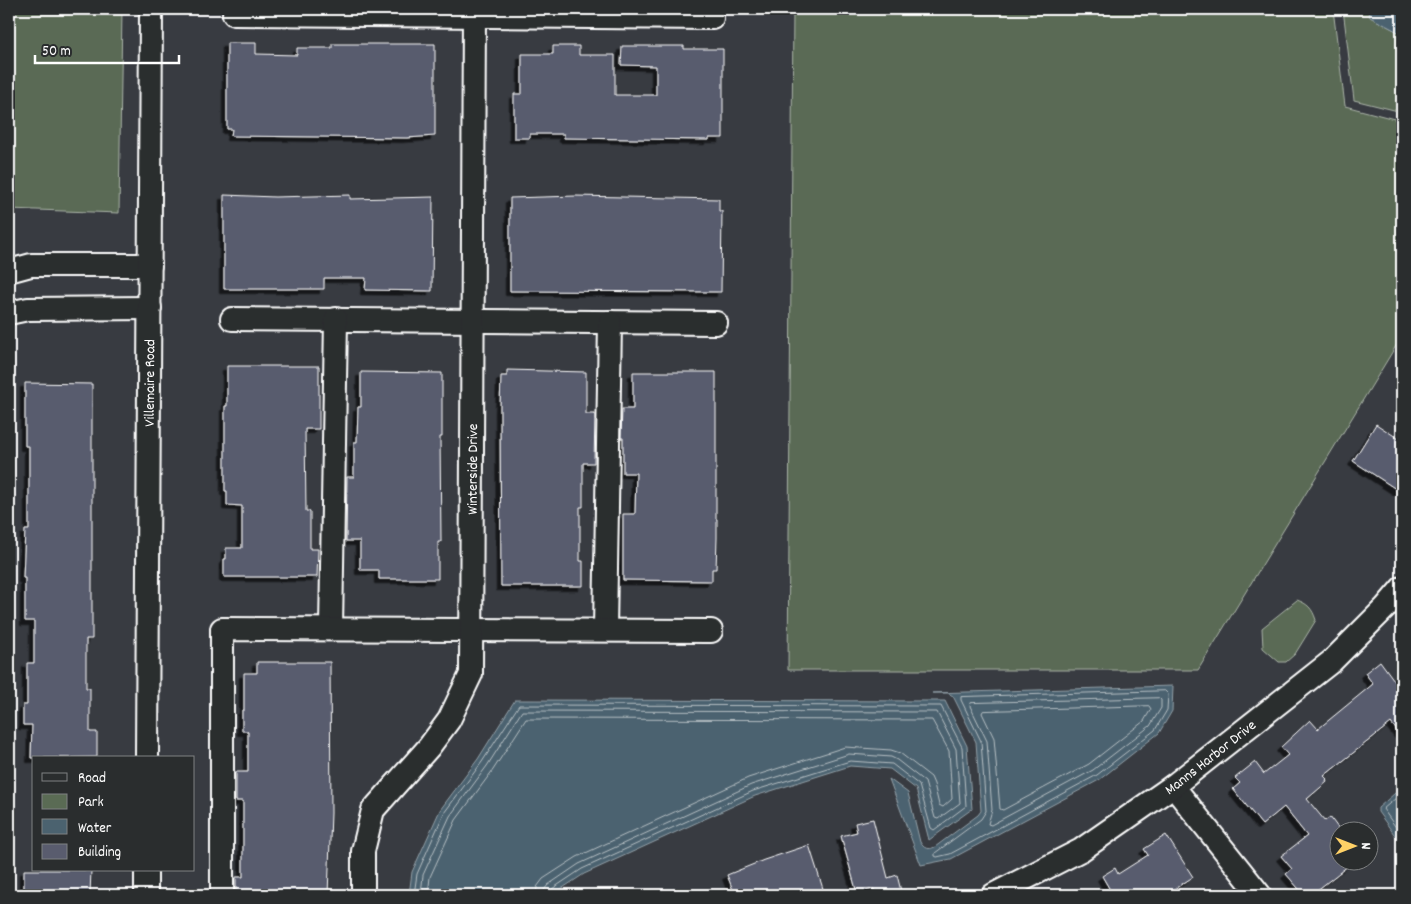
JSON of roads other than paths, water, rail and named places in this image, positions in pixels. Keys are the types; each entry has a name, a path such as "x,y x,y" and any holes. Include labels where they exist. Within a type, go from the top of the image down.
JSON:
{"street":[{"name":"Villemaire Road","path":"147,756 151,9"},
{"path":"234,14 337,12 612,13 712,18"},
{"name":"Winterside Drive","path":"363,895 363,851 373,810 429,747 449,720 471,674 474,12"},
{"path":"9,271 31,265 150,265"},
{"path":"9,313 28,309 150,308"},
{"path":"232,318 716,322"},
{"path":"330,629 336,319"},
{"path":"605,630 610,322"},
{"name":"Manns Harbor Drive","path":"993,895 1081,850 1173,786 1332,661 1385,608 1402,588"},
{"path":"222,895 222,629 711,631"},
{"path":"1173,786 1260,895"},
{"path":"146,872 146,895"}],"water":[{"path":"1368,9 1402,9 1402,34 1370,17"},
{"path":"1173,686 1172,711 1159,733 1099,780 951,859 921,865 889,779 908,793 920,842 926,848 935,847 981,811 976,742 953,696 948,693 932,693"},
{"path":"515,700 945,701 967,746 972,809 929,840 916,789 890,769 850,766 755,796 584,874 552,895 409,895 412,872 440,810 478,759"},
{"path":"1402,787 1402,845 1378,812 1378,808"}]}
